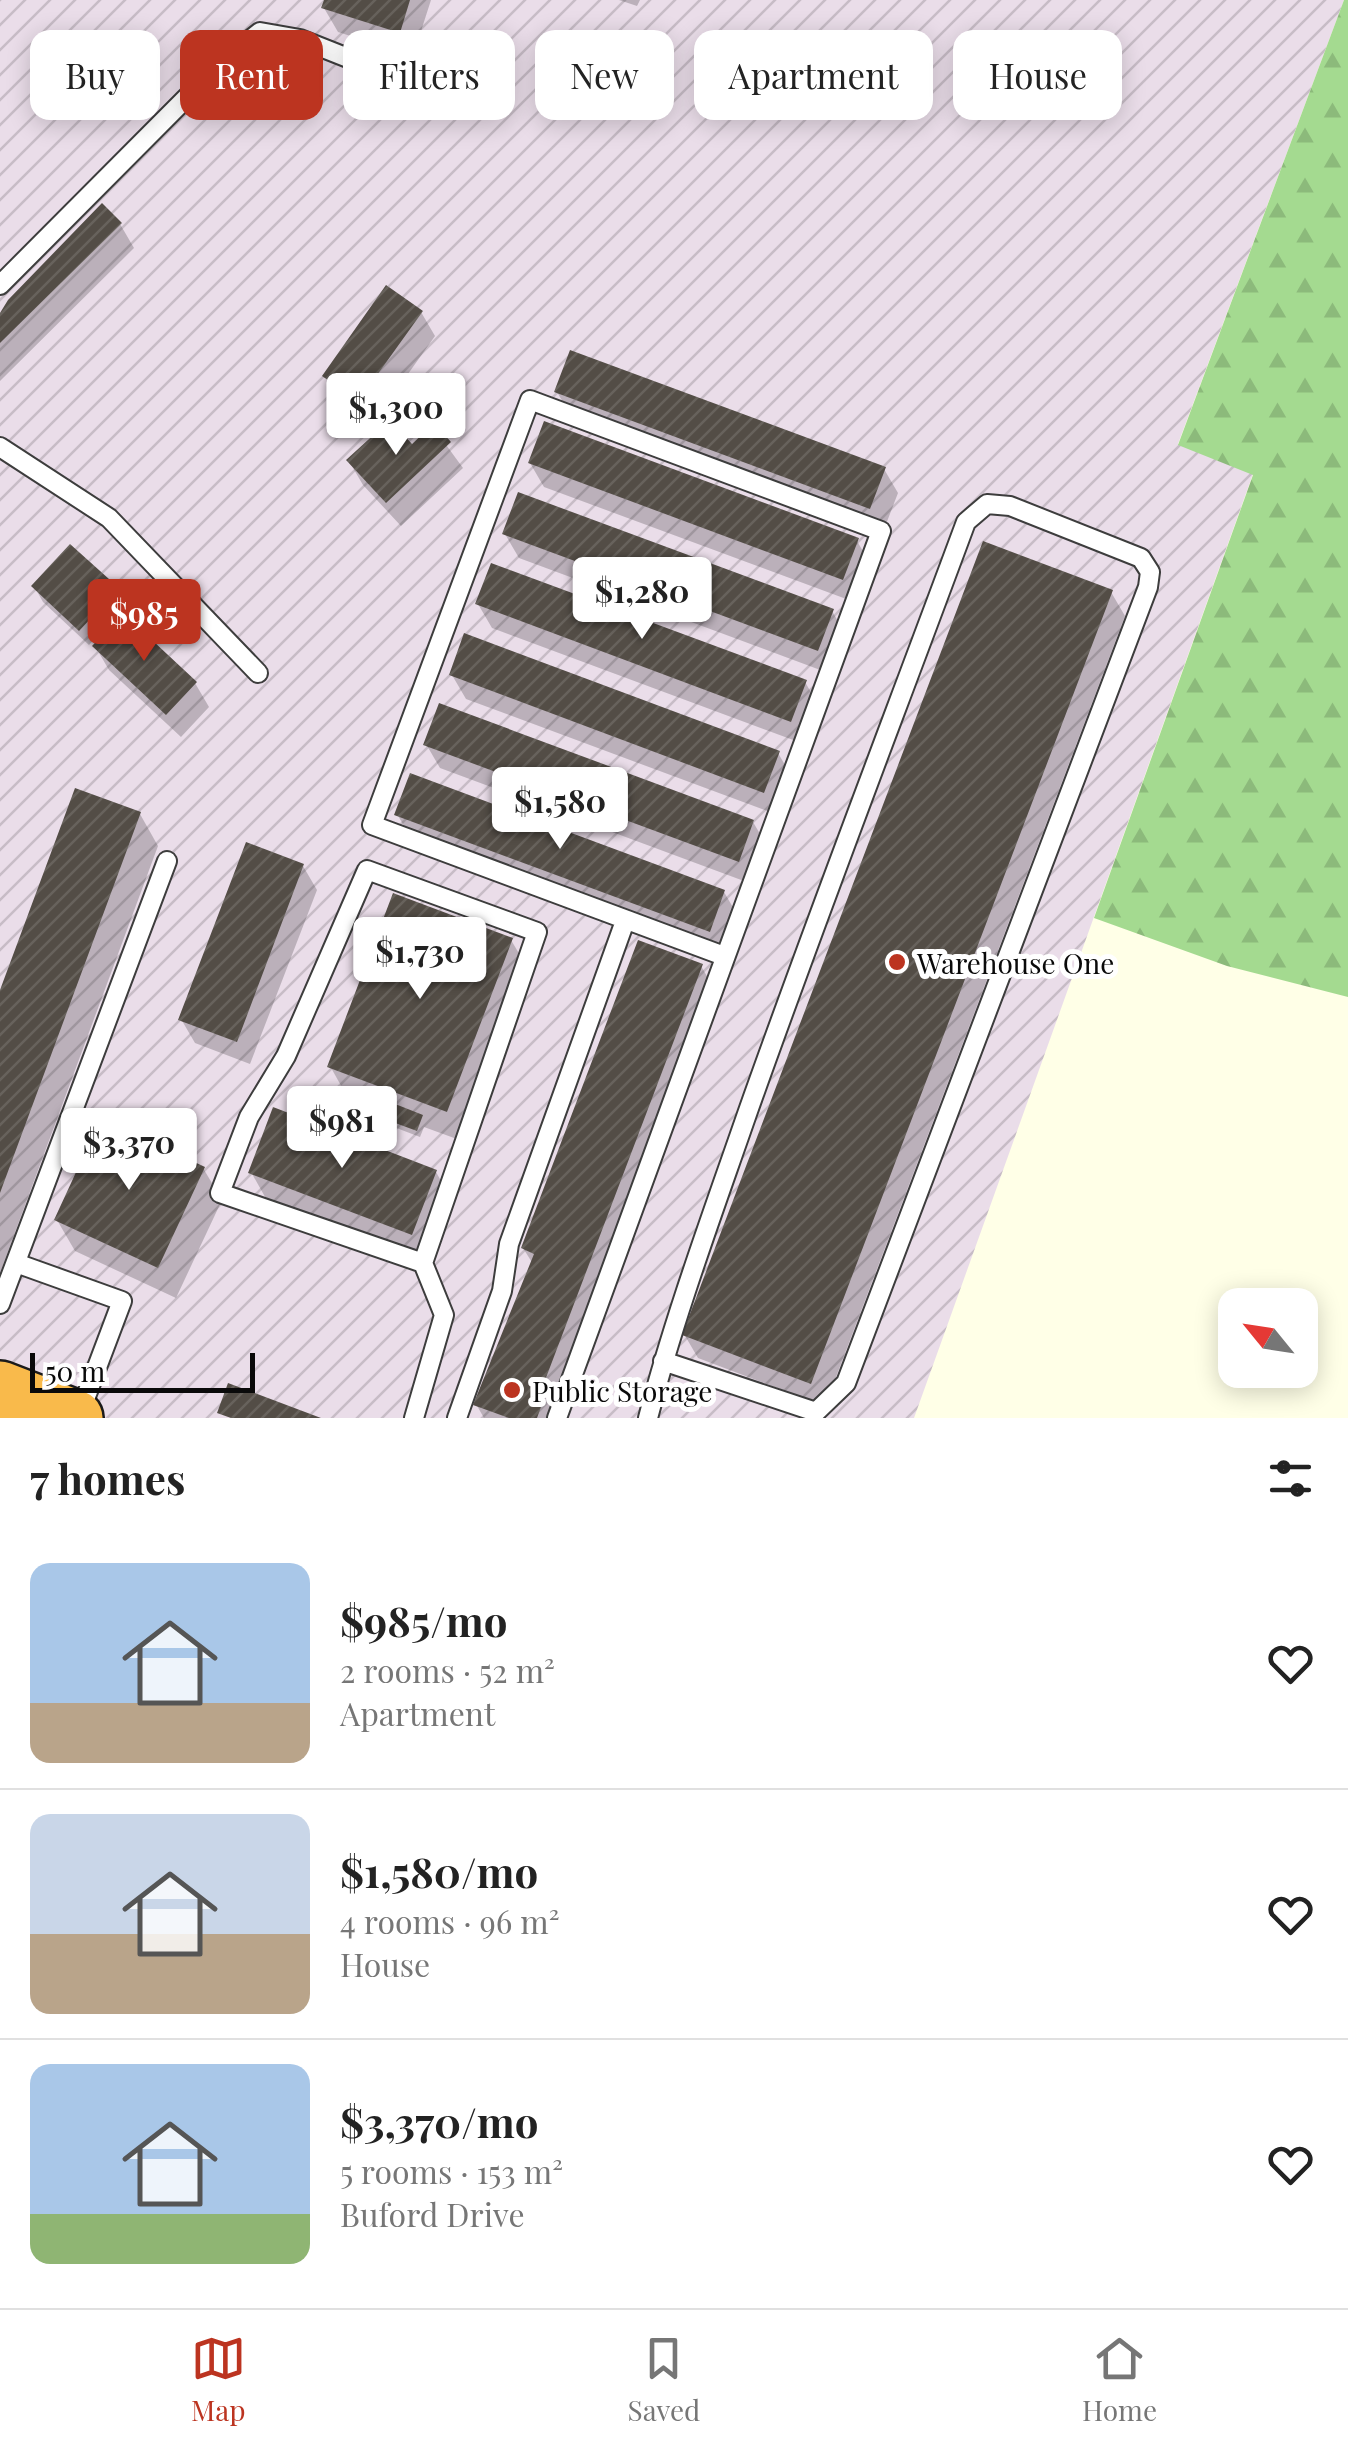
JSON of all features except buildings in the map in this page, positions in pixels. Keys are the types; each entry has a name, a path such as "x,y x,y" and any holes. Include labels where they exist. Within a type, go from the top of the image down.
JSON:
{"highway":[{"path":"0,1389 77,1418"}],"lane":[{"path":"0,285 222,62 260,32 300,39 343,56"},
{"path":"557,1418 881,531 530,400 372,825 724,956"},
{"path":"0,447 110,518 258,673"},
{"path":"648,1418 664,1361 778,1027 966,522 987,504 1010,506 1141,558 1150,572 1148,588 846,1382 816,1412 664,1361"},
{"path":"0,1304 167,861"},
{"path":"414,1418 444,1314 423,1263 537,932 367,870 286,1056 249,1117 220,1193 423,1263"},
{"path":"457,1418 502,1292 509,1244 626,921"},
{"path":"16,1262 122,1301 77,1418"}],"shaded area":[{"path":"0,0 1344,0 1178,444 1253,474 914,1418 0,1418"}],"green space":[{"path":"1344,0 1348,0 1348,997 1227,966 1094,918 1253,475 1178,445"}],"place":[{"name":"Warehouse One","path":"897,962"},
{"name":"Public Storage","path":"512,1390"}]}
